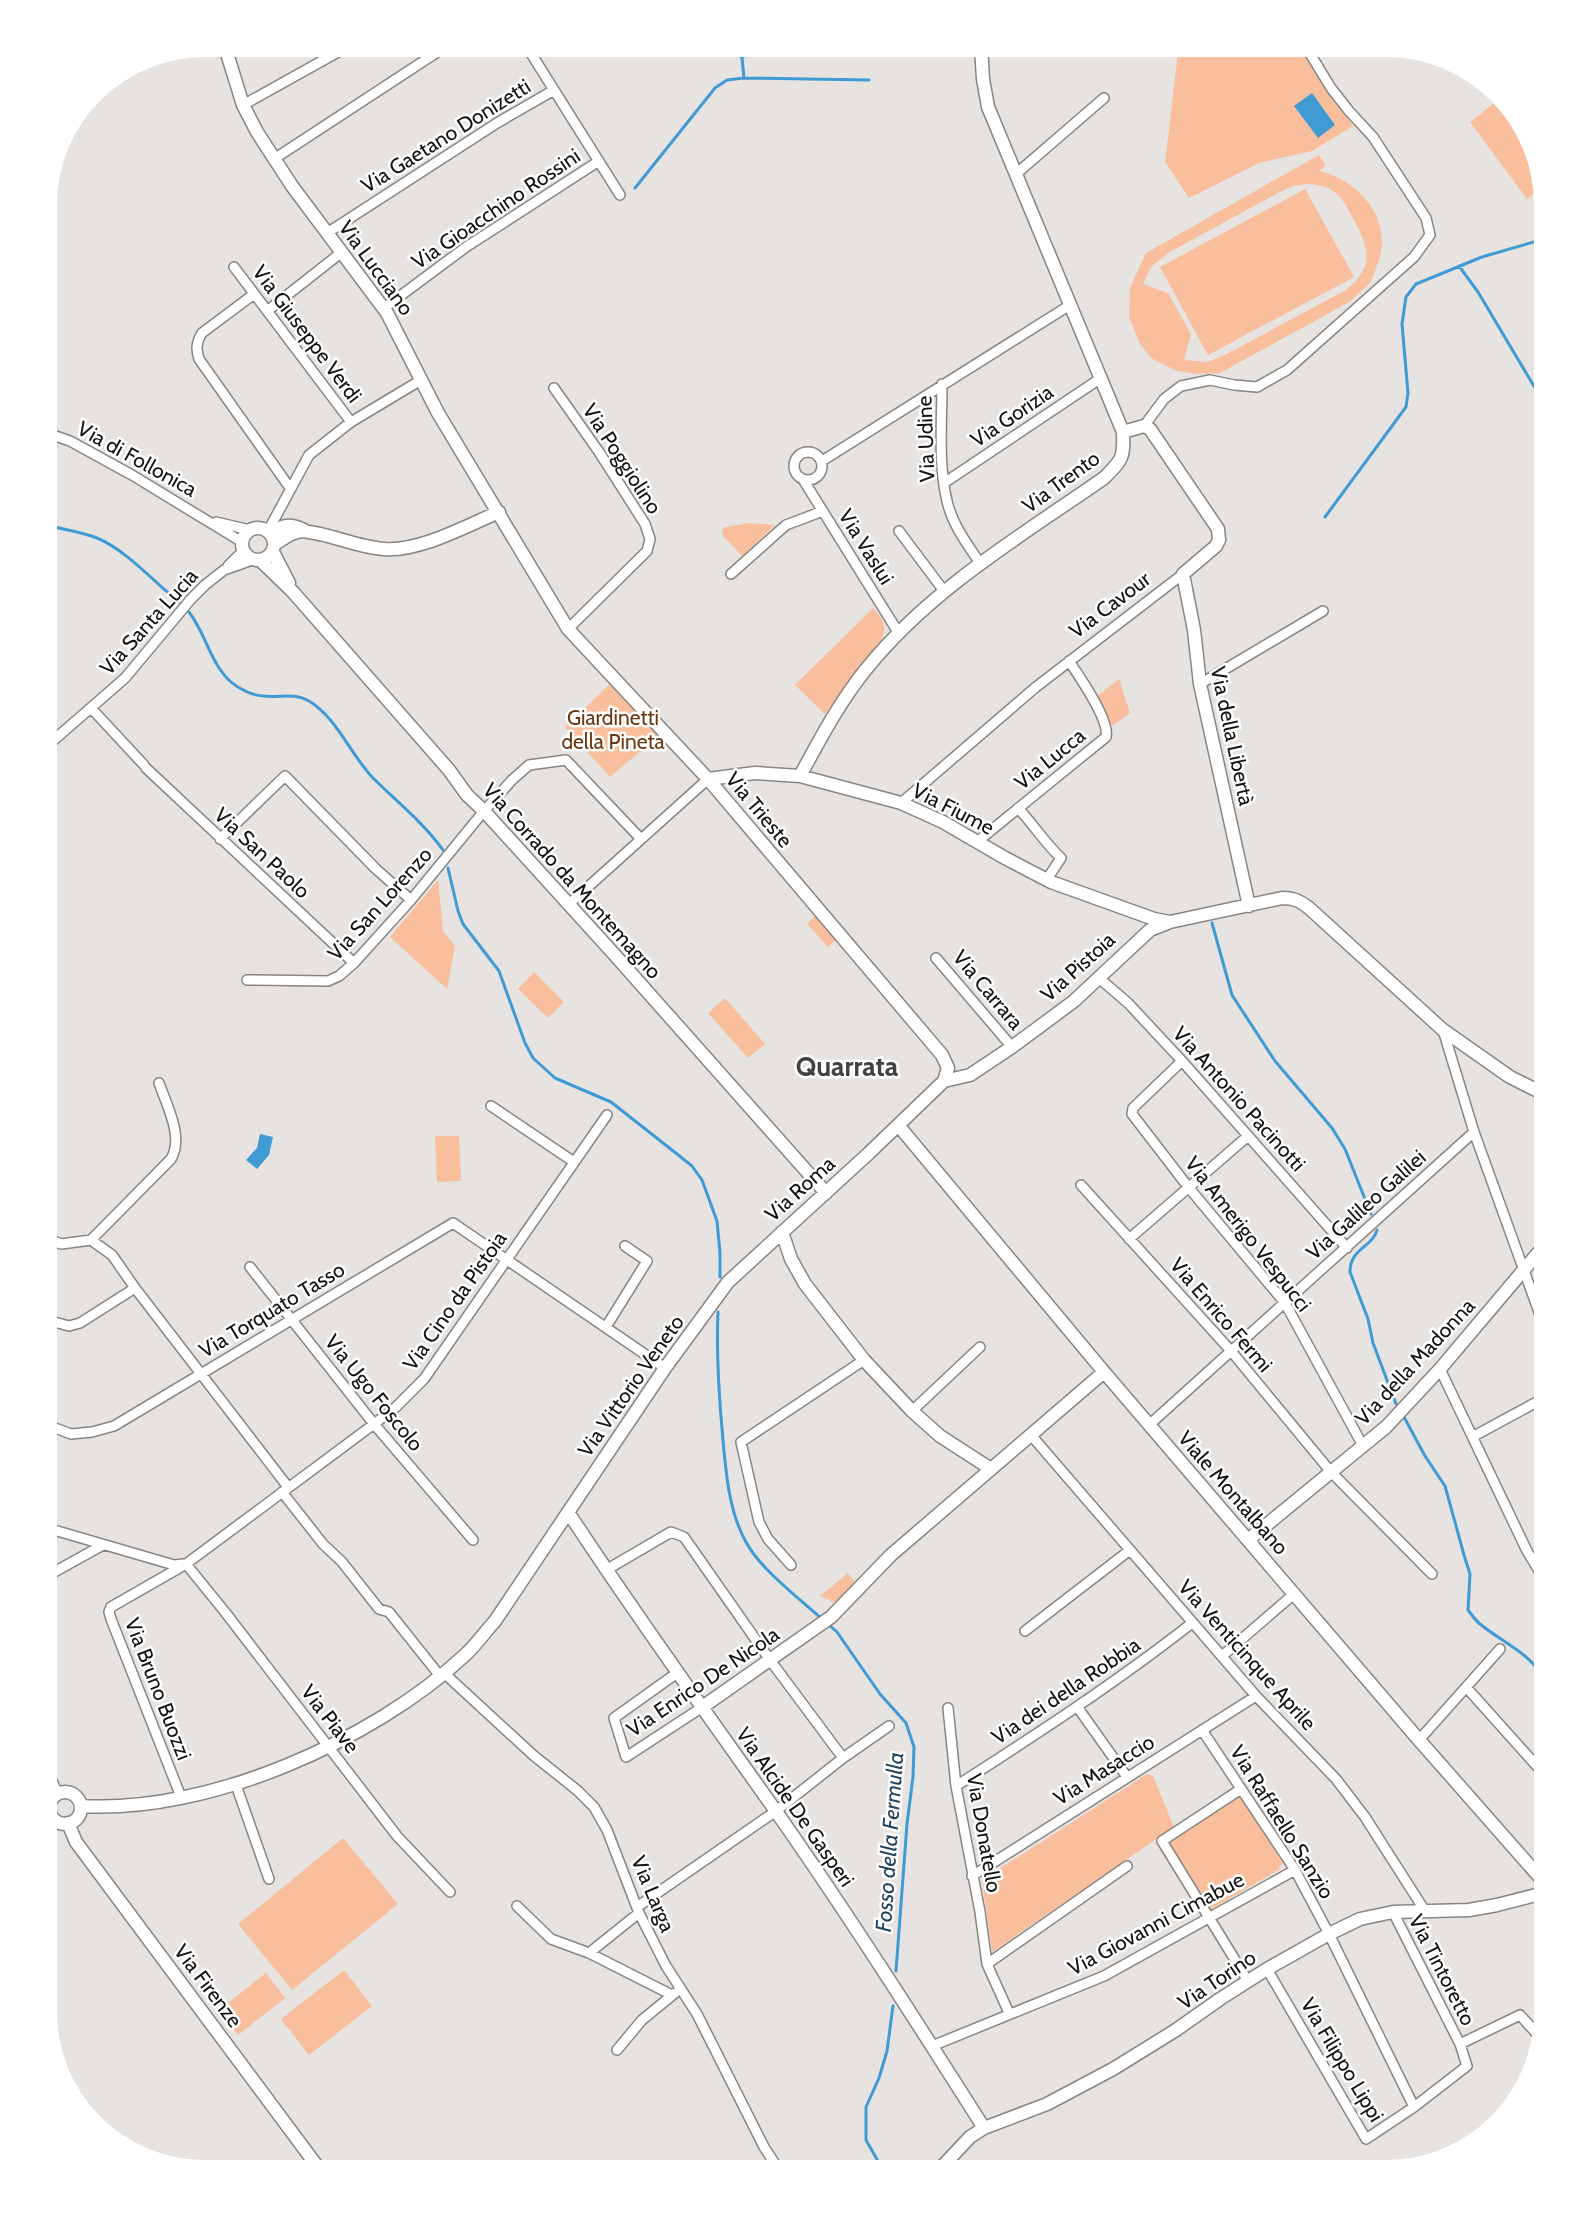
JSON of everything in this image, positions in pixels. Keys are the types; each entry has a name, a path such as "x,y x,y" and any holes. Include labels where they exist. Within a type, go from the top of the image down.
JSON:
{"street":[{"name":"Via Lucciano","path":"228,57 243,105 257,132 327,233 384,309 438,412 499,512"},
{"path":"243,105 327,57"},
{"path":"274,159 430,57"},
{"path":"533,57 620,195"},
{"name":"Via Trento","path":"800,776 845,696 898,632 980,563 1104,478 1124,454 1123,432 988,106 982,57"},
{"path":"1123,432 1144,426 1164,399 1181,386 1210,380 1257,387 1287,370 1414,257 1430,235 1426,218 1373,137 1331,88 1312,57"},
{"name":"Via Gaetano Donizetti","path":"327,233 496,123 554,90"},
{"path":"1016,174 1104,98"},
{"name":"Via Gioacchino Rossini","path":"384,309 466,247 599,161"},
{"path":"267,311 342,252"},
{"name":"Via Giuseppe Verdi","path":"234,267 351,422"},
{"path":"254,294 202,333 196,350 199,359 290,488"},
{"name":"Via Udine","path":"980,563 959,532 947,502 944,483 942,384 1070,306"},
{"name":"Via Gorizia","path":"944,483 1101,378"},
{"path":"272,540 260,528 250,530 244,536 249,553 268,558 290,488 309,455 351,422 421,380"},
{"path":"822,461 942,384"},
{"name":"Via Poggiolino","path":"554,388 628,497 645,524 650,539 647,551 568,628"},
{"name":"Via Cavour","path":"901,803 1069,661 1184,574 1216,546 1219,540 1218,529 1150,429 1144,426"},
{"name":"Via di Follonica","path":"57,436 108,461 208,520 249,553"},
{"path":"811,452 822,461 822,471 811,481 804,481 794,471 796,458 800,454 811,452"},
{"name":"Via Vaslui","path":"804,481 898,632"},
{"path":"731,574 786,525 823,511"},
{"path":"272,540 294,532 308,532 366,546 405,549 499,512"},
{"name":"Via Trieste","path":"499,512 568,628 708,779 942,1055 948,1068 944,1081"},
{"name":"Via di Follonica","path":"208,520 250,530"},
{"path":"899,531 945,591"},
{"name":"Via Corrado da Montemagno","path":"272,540 293,592"},
{"name":"Via Corrado da Montemagno","path":"249,553 293,592 448,770 467,795 569,904 826,1193"},
{"name":"Via Santa Lucia","path":"57,737 132,672 195,594 249,553"},
{"name":"Via della Libertà","path":"1184,574 1194,630 1200,684 1249,906"},
{"path":"1200,684 1323,611"},
{"name":"Via Lucca","path":"978,841 1107,734 1094,699 1069,661"},
{"name":"Via San Paolo","path":"91,708 145,767 354,963"},
{"name":"Via San Lorenzo","path":"247,980 328,981 339,976 354,963 411,900 484,811 529,765 566,760 641,839"},
{"name":"Via Fiume","path":"708,779 755,773 800,776 901,803 943,822 1047,879 1113,905 1170,922"},
{"path":"220,839 285,776 376,869 411,900"},
{"path":"569,904 708,779"},
{"path":"1018,808 1037,828 1050,849 1061,858 1047,879"},
{"name":"Via Pistoia","path":"944,1081 970,1075 1012,1047 1100,979 1150,930 1170,922 1282,898 1301,901 1443,1030 1510,1077 1534,1089"},
{"name":"Via Carrara","path":"936,958 1012,1047"},
{"name":"Via Antonio Pacinotti","path":"1100,979 1128,1004 1182,1061 1347,1248"},
{"path":"1443,1030 1474,1132 1534,1297"},
{"name":"Via Amerigo Vespucci","path":"1182,1061 1133,1108 1132,1114 1189,1188 1285,1303 1363,1446"},
{"path":"898,1125 944,1081"},
{"path":"57,1243 91,1240 171,1160 175,1152 174,1129 159,1083"},
{"path":"491,1106 574,1162"},
{"name":"Via Cino da Pistoia","path":"186,1564 396,1407 424,1379 606,1115"},
{"name":"Via Roma","path":"728,1282 898,1125"},
{"name":"Viale Montalbano","path":"898,1125 1149,1425 1419,1740 1534,1870"},
{"name":"Via Galileo Galilei","path":"1149,1425 1474,1132"},
{"path":"1129,1239 1248,1136"},
{"name":"Via Enrico Fermi","path":"1081,1185 1231,1351 1331,1472 1432,1574"},
{"name":"Via Torquato Tasso","path":"57,1429 71,1434 92,1432 114,1426 453,1223 507,1259"},
{"path":"782,1232 791,1259 805,1284 864,1360 912,1411 940,1436 991,1469"},
{"name":"Via Larga","path":"91,1240 112,1255 201,1373 323,1544 342,1562 379,1609 389,1612 442,1675 594,1807 607,1830 638,1910 676,1991 697,2014 772,2160"},
{"path":"606,1327 647,1261 625,1246"},
{"path":"507,1259 665,1368"},
{"name":"Via della Madonna","path":"1248,1540 1386,1427 1440,1369 1534,1259"},
{"name":"Via Ugo Foscolo","path":"250,1267 374,1424 473,1540"},
{"name":"Via Vittorio Veneto","path":"81,1806 126,1807 236,1785 328,1746 391,1711 442,1675 466,1654 495,1621 665,1368 728,1282"},
{"path":"57,1323 69,1326 80,1323 135,1288"},
{"path":"912,1411 980,1347"},
{"path":"791,1565 768,1539 759,1522 741,1442 864,1360"},
{"path":"1440,1369 1534,1562"},
{"name":"Via Enrico De Nicola","path":"677,1673 614,1718 626,1757 810,1634 831,1617 891,1555 1104,1372"},
{"path":"1474,1436 1534,1404"},
{"name":"Via Venticinque Aprile","path":"1030,1434 1256,1696 1349,1794 1425,1911"},
{"name":"Via Alcide De Gasperi","path":"568,1512 701,1708 776,1810 984,2128"},
{"path":"57,1531 174,1565 186,1564"},
{"path":"606,1570 671,1532 684,1537 770,1660 843,1758"},
{"path":"57,1570 103,1545"},
{"path":"1025,1631 1130,1550"},
{"name":"Via Piave","path":"186,1564 398,1836 450,1892"},
{"name":"Via Bruno Buozzi","path":"181,1797 109,1612 111,1607 186,1564"},
{"path":"1222,1656 1294,1594"},
{"name":"Via dei della Robbia","path":"956,1786 1078,1708 1192,1623"},
{"path":"1419,1740 1500,1649"},
{"path":"1466,1687 1534,1762"},
{"name":"Via Masaccio","path":"972,1876 1256,1696"},
{"name":"Via Donatello","path":"948,1708 956,1786 980,1912 987,1964 1009,2013"},
{"path":"1078,1708 1126,1777"},
{"path":"589,1953 638,1910 889,1725"},
{"name":"Via Raffaello Sanzio","path":"1202,1730 1295,1870 1414,2107"},
{"path":"236,1785 269,1879"},
{"path":"1241,1789 1162,1842 1248,1981"},
{"path":"57,1820 68,1823 75,1821 80,1815 81,1806 74,1795 65,1792 58,1794"},
{"name":"Via Firenze","path":"68,1823 76,1842 313,2160"},
{"path":"987,1964 1127,1866"},
{"name":"Via Giovanni Cimabue","path":"932,2046 1104,1976 1295,1870"},
{"name":"Via Torino","path":"948,2160 970,2137 984,2128 1047,2104 1113,2069 1267,1969 1360,1919 1392,1912 1469,1910 1534,1896"},
{"path":"517,1906 551,1939 676,1991 642,2020 616,2050"},
{"name":"Via Tintoretto","path":"1392,1912 1460,2044"},
{"name":"Via Filippo Lippi","path":"1267,1969 1366,2139 1414,2107 1467,2066 1460,2044"},
{"path":"1460,2044 1521,2015 1533,2029"}],"green space":[{"path":"1178,57 1307,57 1317,76 1353,126 1312,151 1259,163 1189,198 1165,162"},
{"path":"1494,103 1514,131 1523,148 1529,166 1533,195 1527,199 1470,122"},
{"path":"1319,155 1326,166 1319,171 1335,176 1361,194 1371,206 1382,235 1381,251 1372,279 1351,301 1220,373 1197,374 1177,371 1151,358 1140,344 1129,317 1130,288 1146,253","holes":["1317,185 1331,190 1341,198 1359,229 1366,248 1365,266 1361,274 1344,291 1225,355 1208,362 1184,360 1191,334 1168,293 1143,284 1151,267 1168,253 1280,192 1293,186"]},
{"path":"1305,189 1354,277 1208,355 1160,267"},
{"path":"749,523 775,525 742,556 723,536 722,530 725,527"},
{"path":"873,608 883,622 882,639 825,714 795,685"},
{"path":"1119,679 1130,713 1112,726 1097,696"},
{"name":"Giardinetti della Pineta","path":"613,681 662,733 610,777 565,727"},
{"path":"438,880 443,931 455,946 447,989 390,937"},
{"path":"815,916 836,940 828,947 807,924"},
{"path":"534,972 564,1002 548,1018 518,989"},
{"path":"725,998 765,1044 748,1058 708,1013"},
{"path":"435,1136 459,1136 461,1181 437,1182"},
{"path":"848,1573 855,1582 836,1603 820,1596"},
{"path":"1147,1774 1153,1776 1174,1827 992,1952 982,1880"},
{"path":"1240,1795 1283,1864 1279,1866 1280,1869 1208,1911 1165,1842"},
{"path":"343,1838 398,1904 292,1990 238,1924"},
{"path":"344,1970 372,2006 309,2055 281,2019"},
{"path":"266,1973 285,1998 238,2035 219,2010"}],"water":[{"path":"1312,93 1335,125 1318,138 1294,106"},
{"path":"260,1134 273,1137 269,1155 257,1169 246,1160 257,1148"}],"waterway":[{"path":"741,57 744,78"},
{"path":"635,188 715,88 727,80 744,78 869,80"},
{"path":"1325,517 1406,407 1408,393 1402,324 1406,297 1416,284 1482,257 1534,242"},
{"path":"1459,266 1478,292 1534,386"},
{"name":"Fosso della Fermulla","path":"57,527 108,543 129,558 179,602"},
{"name":"Fosso della Fermulla","path":"189,612 218,666 231,682 255,695 303,698 319,708 373,778 418,821 443,850"},
{"name":"Fosso della Fermulla","path":"448,868 463,924 499,971 525,1043 533,1058 555,1078 611,1102 692,1166 702,1180 717,1221 720,1277"},
{"path":"1212,923 1232,995 1275,1061 1332,1128 1345,1149 1371,1214"},
{"path":"1377,1230 1375,1236 1357,1253 1351,1264 1350,1272 1396,1404"},
{"name":"Fosso della Fermulla","path":"718,1312 719,1392 727,1479 740,1530 761,1563 823,1620"},
{"path":"1404,1417 1425,1456 1445,1486 1470,1574 1468,1610 1480,1624 1534,1664"},
{"name":"Fosso della Fermulla","path":"828,1624 837,1632 880,1694 906,1723 914,1747 896,1971"},
{"name":"Fosso della Fermulla","path":"877,2160 866,2140 866,2107 879,2078 887,2051 893,2006"}],"district":[{"name":"Quarrata","path":"847,1067"}]}
